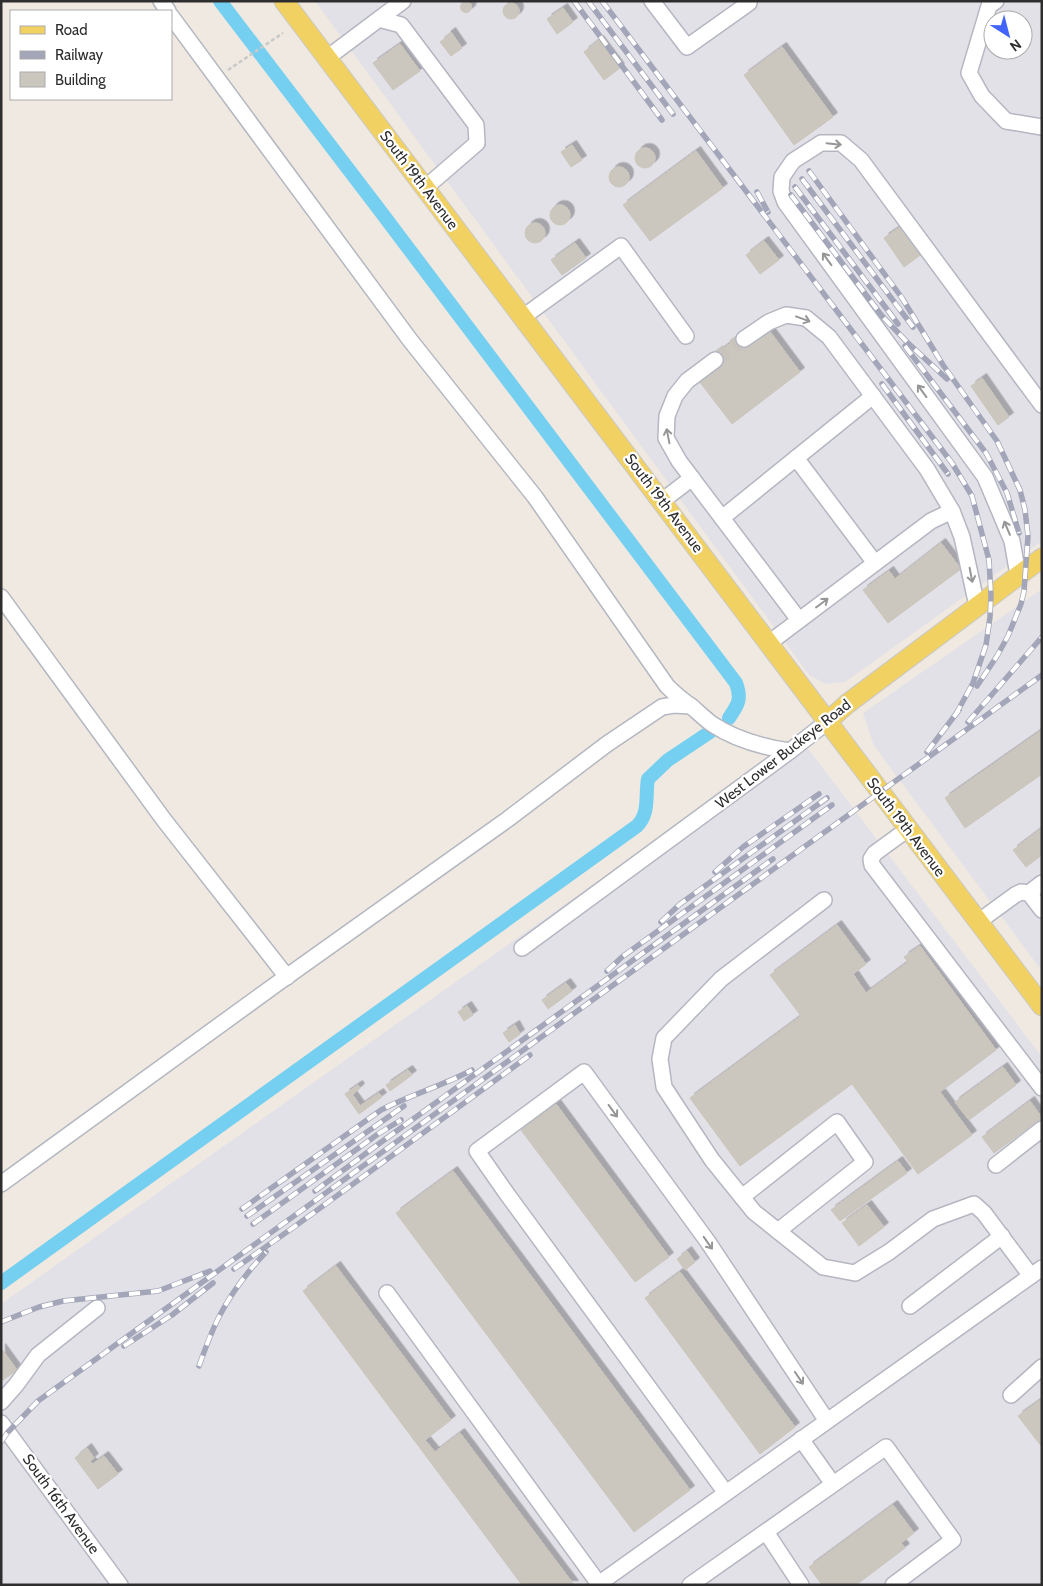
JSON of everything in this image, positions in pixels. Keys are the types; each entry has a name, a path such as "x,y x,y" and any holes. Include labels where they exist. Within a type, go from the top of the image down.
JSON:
{"main road":[{"name":"South 19th Avenue","path":"284,1 978,922 1039,996"},
{"name":"West Lower Buckeye Road","path":"827,722 847,704 1042,558"}],"street":[{"path":"327,58 403,1"},
{"path":"652,1 687,47 749,3 747,1"},
{"path":"996,1 989,6 969,72 982,96 1006,122 1042,127"},
{"path":"172,17 410,340 535,497 676,696 712,724 746,742 790,751"},
{"path":"379,19 401,25 476,126 478,143 426,188"},
{"path":"1018,576 1012,541 985,477 785,202 781,191 782,177 793,161 821,143 841,143 861,160 1042,405"},
{"path":"523,317 621,246 686,336"},
{"path":"744,339 769,322 786,315 806,318 829,337 927,469 952,511 964,546 977,606"},
{"path":"715,360 687,381 675,396 667,416 666,438 679,461 799,620"},
{"path":"722,518 872,396"},
{"path":"796,458 875,563"},
{"path":"662,501 692,478"},
{"path":"769,643 931,521 952,511"},
{"path":"1,597 164,820 288,976"},
{"path":"1,1184 508,819 608,744 662,707 674,705 691,706"},
{"name":"West Lower Buckeye Road","path":"522,948 827,722"},
{"path":"908,829 875,853 871,859 872,865 1042,1088"},
{"path":"978,922 1015,895 1021,892 1029,893 1042,883"},
{"path":"1029,893 1042,910"},
{"path":"387,1293 598,1584 1036,1272 974,1204 933,1220 889,1252 855,1272 823,1266 754,1212 712,1160 664,1087 660,1059 664,1038 722,979 824,900"},
{"path":"726,1493 477,1151 584,1072 708,1242 827,1421"},
{"path":"742,1197 837,1122 865,1162 778,1231"},
{"path":"996,1165 1042,1129"},
{"path":"910,1306 1002,1236"},
{"path":"1,1402 38,1355 97,1308"},
{"path":"1011,1394 1042,1367"},
{"name":"South 16th Avenue","path":"1,1423 120,1585"},
{"path":"801,1439 832,1484"},
{"path":"690,1585 708,1580 766,1532 886,1446 953,1540 893,1585"},
{"path":"766,1532 801,1585"}],"path":[{"path":"217,78 243,58 283,34"}],"shaded area":[{"path":"315,1 1042,1 1042,541 845,682 826,684 809,675"},
{"path":"1042,589 1042,971 874,746 863,713"},
{"path":"800,738 1042,1057 1042,1585 1,1585 1,1304"}],"building":[{"path":"464,2 468,2 471,7 470,11 464,12 461,9 461,5"},
{"path":"511,3 517,5 519,11 517,17 511,19 505,17 503,11 505,5"},
{"path":"563,8 573,22 557,34 547,19"},
{"path":"451,32 462,48 451,56 440,42"},
{"path":"599,40 620,68 604,80 584,52"},
{"path":"400,44 420,71 393,90 373,63"},
{"path":"782,47 833,117 794,145 744,75"},
{"path":"572,145 582,160 571,167 561,152"},
{"path":"641,148 649,148 655,154 655,162 649,168 641,168 635,162 635,154"},
{"path":"696,151 723,188 650,241 623,205"},
{"path":"615,167 623,167 629,173 629,181 623,187 615,187 609,181 609,173"},
{"path":"556,205 564,205 570,211 570,219 564,225 556,225 550,219 550,211"},
{"path":"531,223 539,223 545,229 545,237 539,243 531,243 525,237 525,229"},
{"path":"903,225 923,253 904,267 884,238"},
{"path":"764,241 779,260 760,274 746,255"},
{"path":"575,243 586,258 562,275 551,260"},
{"path":"768,329 800,372 732,424 699,381 713,356 740,336"},
{"path":"982,378 1009,417 998,425 971,386"},
{"path":"941,543 961,569 888,623 863,590 889,571 895,579"},
{"path":"1042,730 1042,774 965,828 945,798"},
{"path":"1042,828 1042,855 1026,867 1013,850"},
{"path":"837,925 866,964 853,974 866,993 908,962 904,957 920,946 996,1050 940,1092 972,1135 918,1174 852,1084 740,1166 690,1098 801,1016 770,975"},
{"path":"566,983 572,991 548,1009 542,1000"},
{"path":"467,1006 473,1015 464,1021 458,1012"},
{"path":"515,1025 520,1034 509,1042 503,1033"},
{"path":"1003,1067 1016,1085 969,1120 955,1102"},
{"path":"408,1070 412,1075 390,1091 386,1085"},
{"path":"358,1085 360,1088 352,1095 360,1106 379,1093 382,1097 359,1114 345,1094"},
{"path":"1030,1101 1042,1118 994,1153 982,1137"},
{"path":"556,1104 669,1257 635,1282 521,1130"},
{"path":"898,1161 907,1173 840,1221 831,1210"},
{"path":"453,1171 690,1490 634,1532 396,1213"},
{"path":"867,1205 884,1227 859,1246 842,1223"},
{"path":"687,1251 695,1262 685,1270 677,1259"},
{"path":"336,1266 451,1420 425,1440 435,1452 460,1433 574,1585 522,1585 303,1291"},
{"path":"680,1272 795,1427 760,1454 645,1298"},
{"path":"1,1348 17,1370 3,1380 1,1377"},
{"path":"1042,1399 1042,1447 1018,1416"},
{"path":"87,1448 94,1458 90,1461 93,1464 104,1456 118,1474 98,1489 75,1458"},
{"path":"893,1505 914,1533 901,1543 905,1548 856,1585 822,1585 809,1567"}],"waterway":[{"path":"220,1 736,683 739,698 729,718"},
{"path":"1,1283 637,826 644,816 648,779 668,760 710,732"}],"tunnel":[{"path":"715,360 744,339"}],"railway":[{"path":"574,1 662,120"},
{"path":"588,1 673,114"},
{"path":"602,1 952,463 972,496 989,560 990,617 986,645 973,683 956,714"},
{"path":"809,171 902,298 943,365 997,441 1020,490 1028,536 1024,591 1021,604 1008,636 977,686"},
{"path":"802,179 913,327"},
{"path":"795,187 898,324"},
{"path":"757,192 768,212"},
{"path":"791,195 882,316 947,379"},
{"path":"905,346 986,453 1007,493 1019,533"},
{"path":"882,384 948,474"},
{"path":"968,722 1042,637"},
{"path":"1,1442 8,1432 38,1401 1042,675"},
{"path":"927,752 959,710"},
{"path":"715,872 743,847 819,794"},
{"path":"661,922 680,904 827,798"},
{"path":"607,971 622,957 832,805"},
{"path":"315,1191 773,859"},
{"path":"234,1269 530,1055"},
{"path":"242,1209 381,1110 472,1070"},
{"path":"247,1216 404,1106"},
{"path":"253,1224 378,1134 401,1120"},
{"path":"199,1366 211,1334 225,1306 241,1282 266,1252"},
{"path":"1,1322 39,1307 63,1301 158,1291 210,1271"},
{"path":"124,1346 172,1315 213,1283"}]}
